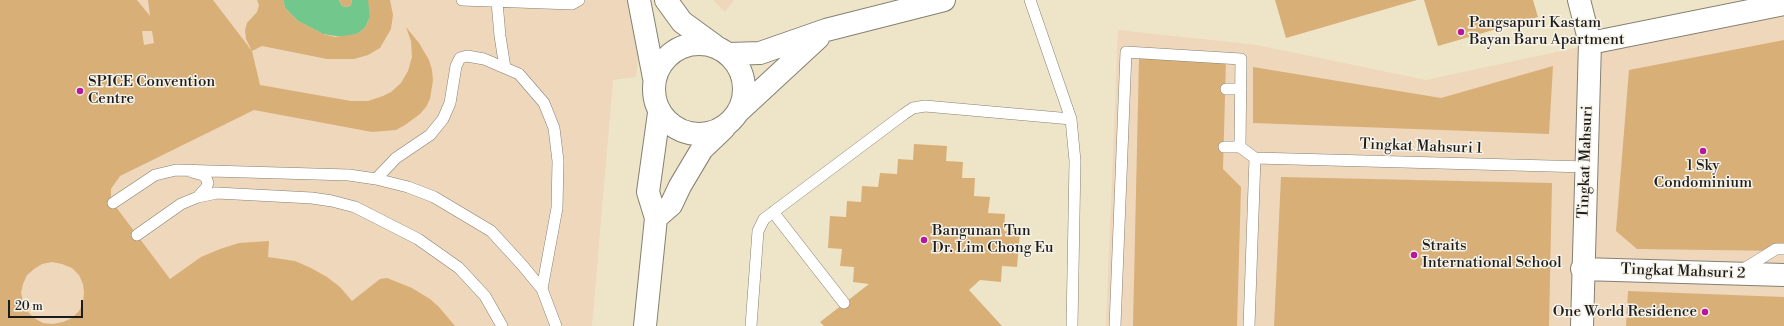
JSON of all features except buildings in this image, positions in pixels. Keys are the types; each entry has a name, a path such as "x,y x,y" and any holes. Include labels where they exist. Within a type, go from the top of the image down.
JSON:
{"street":[{"path":"640,0 654,78 653,89 655,101 659,113 674,127 693,134 706,134 719,130 734,117 743,100 744,87 742,75 736,63 721,50 682,22 666,0"},
{"path":"654,78 661,64 671,53 685,46 700,44 721,50 760,53 826,30 944,0"},
{"name":"Tingkat Mahsuri","path":"1579,0 1590,44 1587,167 1582,269 1582,326"},
{"path":"1590,44 1784,4"},
{"path":"656,218 671,205 680,186 702,149 826,30"},
{"path":"645,326 656,218 648,192 659,113"},
{"name":"Tingkat Mahsuri 2","path":"1582,269 1784,275"}],"lane":[{"path":"462,0 572,4 579,0"},
{"path":"1030,0 1071,119 1075,161 1072,326"},
{"path":"497,2 500,36 506,68"},
{"path":"1115,326 1126,52 1241,59 1240,147"},
{"path":"376,179 396,158 430,134 443,119 450,103 456,66 460,58 467,56 484,59 519,74 544,104 554,128 558,161 557,208 542,289"},
{"path":"1226,89 1241,89"},
{"path":"751,326 758,231 764,219 913,108 925,106 1071,119"},
{"path":"1224,146 1240,147 1255,158 1249,326"},
{"name":"Tingkat Mahsuri 1","path":"1255,158 1587,167"},
{"path":"176,170 197,173 206,178 208,183 206,188 198,197"},
{"path":"113,203 155,175 176,170 350,175 376,179 408,187 434,197 491,231 542,289 556,326"},
{"path":"138,235 181,204 198,197 217,193 312,198 332,201 355,207 418,239 459,268 485,296 502,326"},
{"path":"774,212 844,303"},
{"path":"1736,274 1776,249 1784,249"}],"shaded area":[{"path":"0,0 636,0 640,42 636,77 613,80 592,326 0,326"},
{"path":"713,0 734,0 725,12"},
{"path":"1784,3 1784,326 1106,326 1118,30 1257,45 1426,80"}],"green space":[{"path":"283,0 339,0 342,6 347,7 351,5 352,0 369,0 370,17 365,28 357,34 342,37 323,34 298,21 285,8"}],"place":[{"name":"Pangsapuri Kastam Bayan Baru Apartment","path":"1461,32"},
{"name":"SPICE Convention Centre","path":"80,91"},
{"name":"1 Sky Condominium","path":"1703,151"},
{"name":"Bangunan Tun Dr. Lim Chong Eu","path":"924,240"},
{"name":"Straits International School","path":"1414,255"},
{"name":"One World Residence","path":"1705,312"}]}
